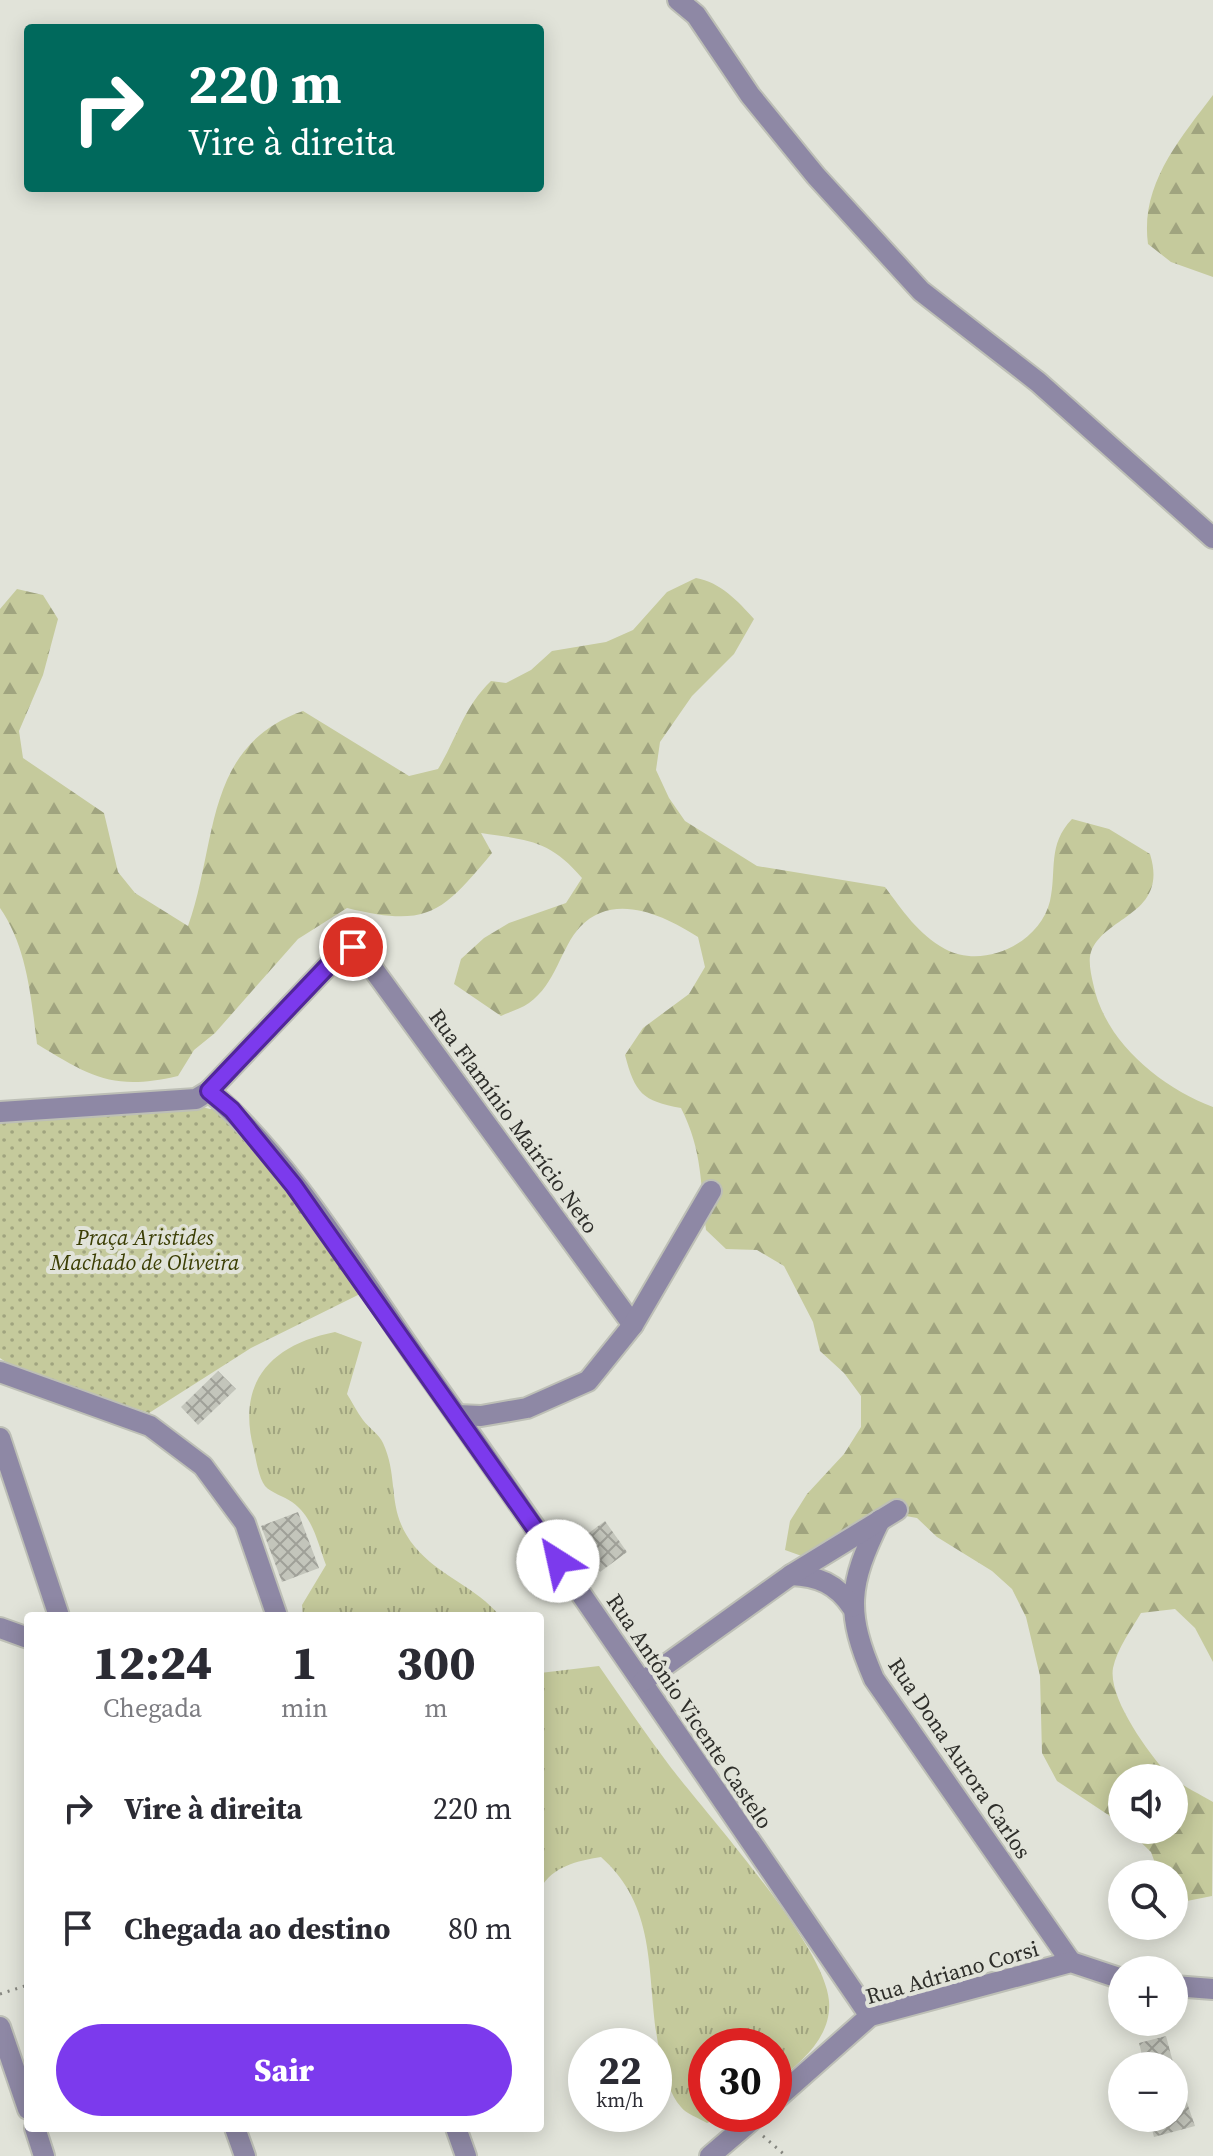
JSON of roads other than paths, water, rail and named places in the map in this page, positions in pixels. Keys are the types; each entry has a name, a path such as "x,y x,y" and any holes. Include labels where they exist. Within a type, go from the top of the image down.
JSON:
{"street":[{"path":"678,0 696,15 750,95 816,176 921,291 1038,382 1213,538"},
{"name":"Rua Flamínio Mairício Neto","path":"209,1091 345,948 353,947 360,951 633,1325"},
{"path":"0,1112 196,1099 209,1091"},
{"name":"Rua Antônio Vicente Castelo","path":"209,1091 232,1110 294,1186 457,1415 870,2016"},
{"path":"457,1415 481,1416 527,1408 588,1381 633,1325 711,1191"},
{"path":"0,1372 150,1426 203,1466 245,1523 276,1612"},
{"path":"0,1438 58,1612"},
{"name":"Rua Dona Aurora Carlos","path":"791,1575 888,1515 856,1581 852,1607 860,1646 874,1679 1071,1962"},
{"path":"642,1682 791,1575 822,1579 836,1588 852,1607"},
{"path":"0,1628 24,1637"},
{"name":"Rua Adriano Corsi","path":"792,2085 870,2016 1071,1962 1108,1974"},
{"path":"1188,1987 1213,1989"},
{"path":"0,2027 24,2097"},
{"path":"36,2132 44,2156"},
{"path":"236,2132 245,2156"},
{"path":"457,2132 466,2156"},
{"path":"710,2156 738,2132"}],"park label":[{"name":"Praça Aristides Machado de Oliveira","path":"145,1250"}]}
